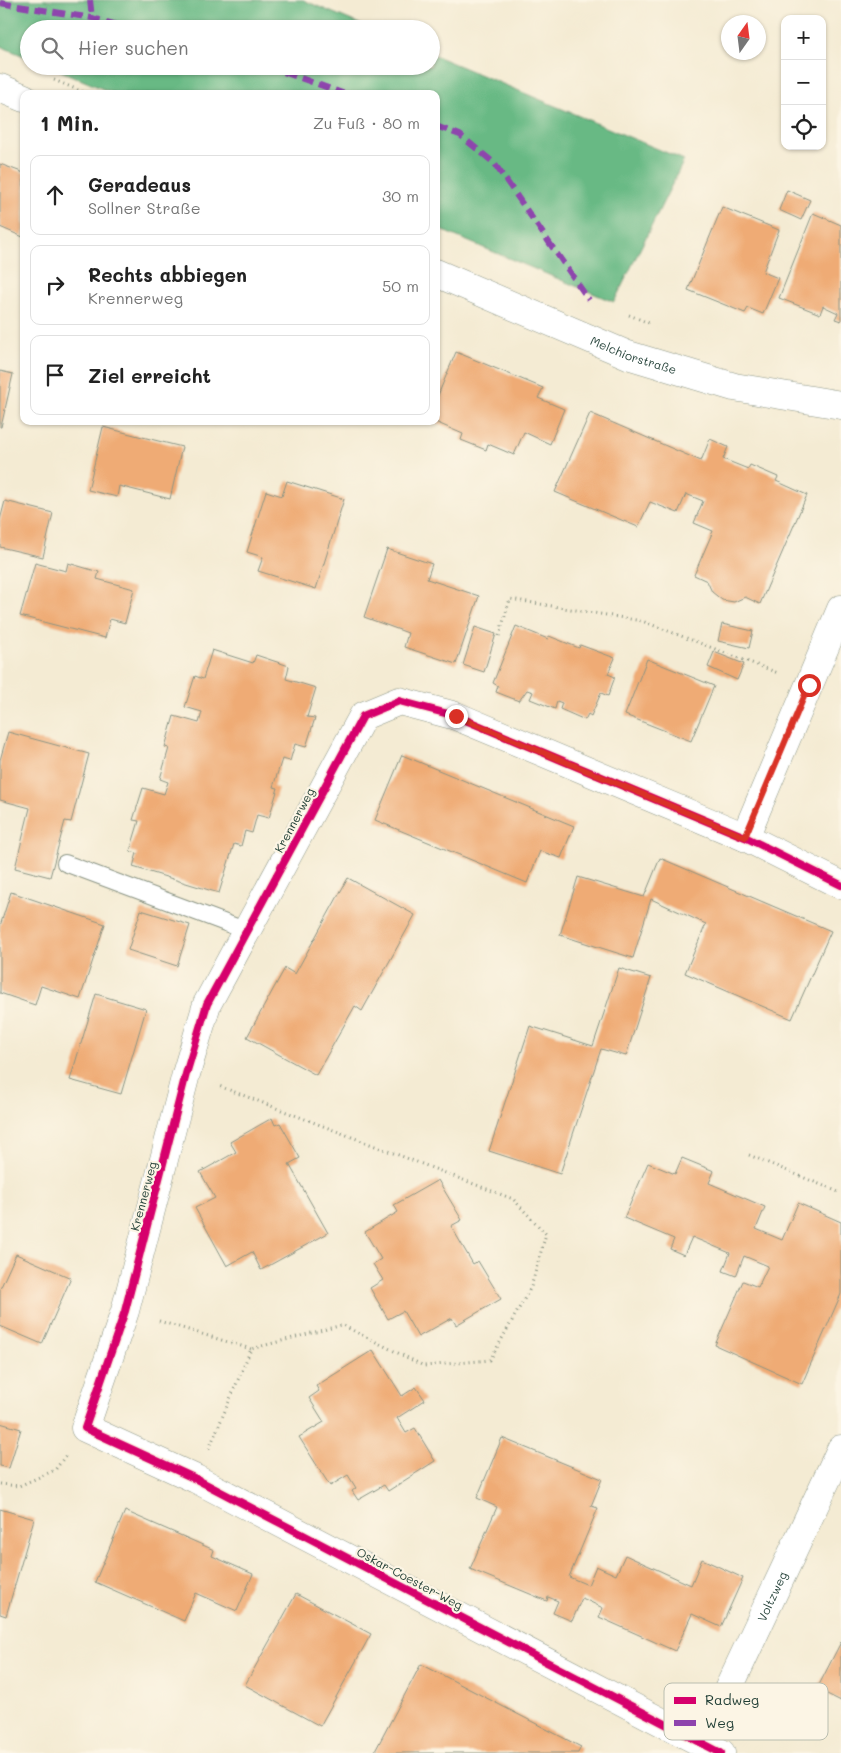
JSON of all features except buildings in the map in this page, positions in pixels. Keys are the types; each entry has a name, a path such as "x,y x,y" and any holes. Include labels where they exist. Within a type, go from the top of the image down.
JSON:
{"street":[{"path":"0,88 20,96"},
{"name":"Melchiorstraße","path":"440,275 628,354 734,387 841,405"},
{"path":"745,837 841,609"},
{"name":"Krennerweg","path":"85,1428 124,1311 186,1074 207,1004 363,716 399,701 456,716 745,837 841,885"},
{"name":"Oskar-Coester-Weg","path":"85,1428 196,1480 664,1723"},
{"name":"Voltzweg","path":"740,1683 841,1449"},
{"name":"Oskar-Coester-Weg","path":"697,1740 712,1748"}],"lane":[{"path":"64,863 247,930"}],"path":[{"path":"624,313 651,324"},
{"path":"499,636 510,599 642,621 809,685"},
{"path":"124,1311 251,1349 342,1325 424,1366 490,1360 531,1287 546,1234 513,1199 186,1074"},
{"path":"750,1155 841,1193"},
{"path":"196,1480 251,1349"},
{"path":"0,1484 19,1486 55,1470 85,1428"}],"green space":[{"path":"0,0 303,0 350,20 20,20 20,54 0,46"},
{"path":"440,58 684,160 614,302 440,230 440,90 106,90 70,75 440,75"}],"marked path":[{"path":"90,0 92,18"},
{"path":"0,3 99,20"},
{"path":"292,75 334,90"},
{"path":"440,128 460,135 494,163 589,300"}],"cycle path":[{"path":"664,1723 196,1479 85,1428 125,1311 186,1074 207,1004 363,716 399,701 456,716 745,837 841,885"},
{"path":"696,1740 721,1753"}],"route":[{"path":"456,716 745,837 809,685"}]}
